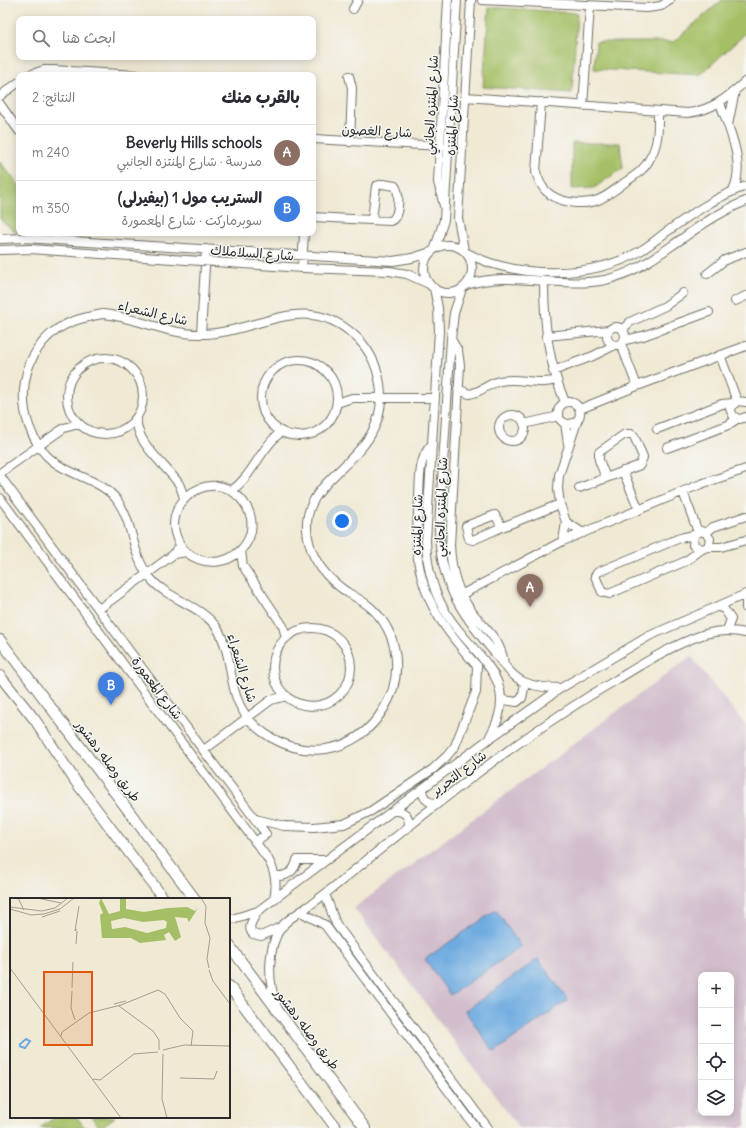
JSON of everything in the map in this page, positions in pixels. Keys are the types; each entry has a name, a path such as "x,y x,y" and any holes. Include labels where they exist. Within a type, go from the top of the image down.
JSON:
{"main road":[{"name":"طريق وصله دهشور","path":"0,640 194,898"},
{"path":"0,676 35,720 76,782 163,898"},
{"name":"طريق وصله دهشور","path":"230,947 365,1128"},
{"path":"230,987 336,1128"}],"street":[{"path":"353,9 358,0"},
{"name":"شارع المنتزه الجانبي","path":"445,210 438,182 448,0"},
{"name":"شارع المنتزه","path":"433,250 442,230 445,210 458,0"},
{"name":"شارع المنتزه","path":"466,252 458,218 471,0"},
{"path":"482,0 654,8 670,0"},
{"path":"583,106 590,6"},
{"path":"38,72 53,70 85,72"},
{"path":"349,76 352,88 350,142"},
{"path":"465,97 658,111 699,112 720,103 746,81"},
{"path":"0,96 16,84"},
{"path":"728,126 735,90"},
{"path":"541,102 536,172 540,183 546,192 566,201 576,203 587,203 602,198 643,169 650,160 658,139 658,111"},
{"path":"720,103 739,157 740,178 733,190"},
{"path":"0,104 16,127"},
{"path":"451,127 464,128"},
{"name":"شارع الغصون","path":"316,139 440,146"},
{"path":"739,157 746,163"},
{"path":"316,217 390,221 395,218 397,192 395,186 383,184 376,186 372,220"},
{"path":"746,186 733,190 675,226 641,251 610,265 593,269 568,271 508,269 494,265 450,244 433,250 426,260 424,269 432,286 445,292 452,292 464,287 500,278 574,282 605,280 635,269 662,253 683,237 746,201"},
{"path":"675,226 676,234 683,237"},
{"path":"302,268 304,236"},
{"name":"شارع السلاملاك","path":"0,239 24,238 393,261 412,258 433,250"},
{"path":"653,242 659,246 662,253"},
{"name":"شارع السلاملاك","path":"0,250 30,249 302,268 398,272 432,286"},
{"path":"201,334 206,249"},
{"path":"464,287 472,273 471,259 466,252"},
{"path":"707,274 725,260 746,252"},
{"path":"544,281 546,336 553,371 566,402"},
{"name":"شارع المنتزه","path":"432,286 439,319 426,541 430,573 440,603 449,617 496,677 503,700"},
{"name":"شارع المنتزه","path":"464,287 454,313 451,339 439,542 444,571 458,597 463,614 495,654 517,678 525,683 548,688 560,688"},
{"path":"622,329 630,322 665,306 683,293"},
{"path":"735,301 746,296"},
{"path":"553,371 620,343 709,312"},
{"name":"شارع الشعراء","path":"103,314 134,319 168,330 201,334 224,333 289,315 301,314 324,318 345,328 364,346 377,370 382,398 377,424 371,436 364,448 332,478 313,500 307,514 307,529 309,542 315,558 323,571 346,592 372,609 382,620 390,634 395,648 396,664 390,698 373,724 363,734 351,741 328,748 309,749 289,745 256,727 247,717 236,695 230,661 224,643 216,628 205,615 165,592 147,574 136,551 129,525 117,501 97,483 60,466 39,446 27,423 23,392 25,376 37,349 56,330 77,319 103,314"},
{"path":"546,336 609,330 614,327 622,329 626,334 620,343"},
{"path":"609,330 608,339 620,343 637,386"},
{"name":"شارع المنتزه الجانبي","path":"451,339 460,358 450,544 453,570 458,597 499,644 503,653 504,664"},
{"path":"580,409 637,386 746,346"},
{"path":"720,355 741,401"},
{"path":"137,418 124,430 105,435 95,434 78,424 71,414 66,394 73,375 88,362 101,358 111,358 129,366 141,382 143,401 136,424 139,436 180,485 192,492"},
{"path":"302,359 312,361 329,373 337,392 337,403 329,422 317,432 302,436 281,432 272,425 262,410 261,391 268,374 281,363 302,359"},
{"path":"458,389 468,394 500,381 513,380 541,383 556,380"},
{"path":"337,392 352,398"},
{"path":"337,403 352,398 435,398"},
{"path":"737,419 731,412 741,401"},
{"path":"657,429 722,404 741,401"},
{"path":"563,542 566,522 560,504 558,489 559,475 568,445 580,416 580,409 574,403 566,402 559,408 559,416 565,423 568,445"},
{"path":"64,428 71,414"},
{"path":"524,424 559,416"},
{"path":"667,448 731,423 737,419 746,417"},
{"path":"565,423 573,424 577,422"},
{"path":"0,475 64,428 78,424"},
{"path":"272,425 272,439"},
{"path":"124,430 139,436"},
{"path":"446,430 456,430"},
{"path":"231,491 242,484 272,439 281,432"},
{"path":"579,488 606,478 622,472 640,465 642,461 641,453 634,436 631,434 625,434 599,452 598,460 606,478"},
{"name":"شارع المنتزه الجانبي","path":"432,444 424,455 420,470 417,549 422,581 432,608 440,621 477,666"},
{"path":"458,597 583,533 683,492 746,469"},
{"path":"431,472 444,474"},
{"path":"622,472 639,510"},
{"name":"شارع المعمورة","path":"0,475 266,834 255,842"},
{"path":"240,498 242,484"},
{"path":"180,485 184,498"},
{"path":"212,486 231,491 240,498 248,510 251,524 246,543 241,550 228,560 210,563 193,558 179,544 175,535 174,520 178,506 184,498 192,492 212,486"},
{"path":"683,492 699,533 710,539 705,548 686,561 609,594 602,592 595,576 598,572 673,541 699,533 746,516"},
{"name":"شارع المعمورة","path":"0,498 268,859 275,876 276,888 274,900"},
{"path":"502,527 560,504"},
{"path":"566,522 583,533"},
{"path":"699,533 692,538 693,545 705,548 721,547 746,540"},
{"path":"99,609 174,554 179,544"},
{"path":"44,556 54,549"},
{"path":"241,550 243,566 283,626 286,638"},
{"path":"174,554 186,552"},
{"path":"228,560 243,566"},
{"path":"746,594 746,608"},
{"name":"شارع التحرير","path":"230,920 258,911 274,900 489,739 560,688 648,636 719,607 746,594"},
{"path":"719,607 729,613 731,619 727,630"},
{"path":"283,626 294,632"},
{"path":"313,628 332,633 345,647 349,656 351,673 342,691 326,703 307,705 297,702 287,696 278,686 275,678 274,660 276,652 286,638 294,632 313,628"},
{"name":"شارع التحرير","path":"280,1013 272,989 271,963 273,950 283,926 441,802 517,745 601,689 655,658 694,638 727,630 746,633"},
{"path":"255,819 284,826 314,827 344,824 371,812 432,769 455,746 476,692 477,666 495,654"},
{"path":"489,739 497,721 503,700 517,702 522,698 525,683"},
{"path":"271,700 278,686"},
{"path":"149,699 159,691"},
{"path":"204,750 271,700 287,696"},
{"path":"422,789 425,799 430,803 441,802"},
{"path":"394,811 404,812 409,821 409,827"},
{"path":"275,876 289,873 295,866 297,860 326,860"},
{"path":"325,894 332,919 488,1128"},
{"path":"258,911 250,925 250,930 253,934 261,936 283,926"},
{"path":"301,912 325,925 476,1128"},
{"path":"325,925 332,919"}],"shaded area":[{"path":"691,656 746,726 746,1125 741,1128 519,1128 354,908"}],"green space":[{"path":"722,0 746,0 746,33 700,75 594,69 596,42 673,42"},
{"path":"489,7 577,13 572,93 483,87"},
{"path":"572,143 620,143 623,168 594,188 572,189"},
{"path":"0,162 16,181 16,232 0,219"},
{"path":"54,1118 78,1118 85,1128 40,1128"},
{"path":"93,1118 114,1118 100,1128"}],"water":[{"path":"496,910 521,947 450,995 425,959"},
{"path":"538,959 568,1000 494,1052 465,1011"}],"place":[{"name":"Beverly Hills schools","path":"530,607"},
{"name":"الستريب مول 1 (بيفيرلى)","path":"111,705"}]}
